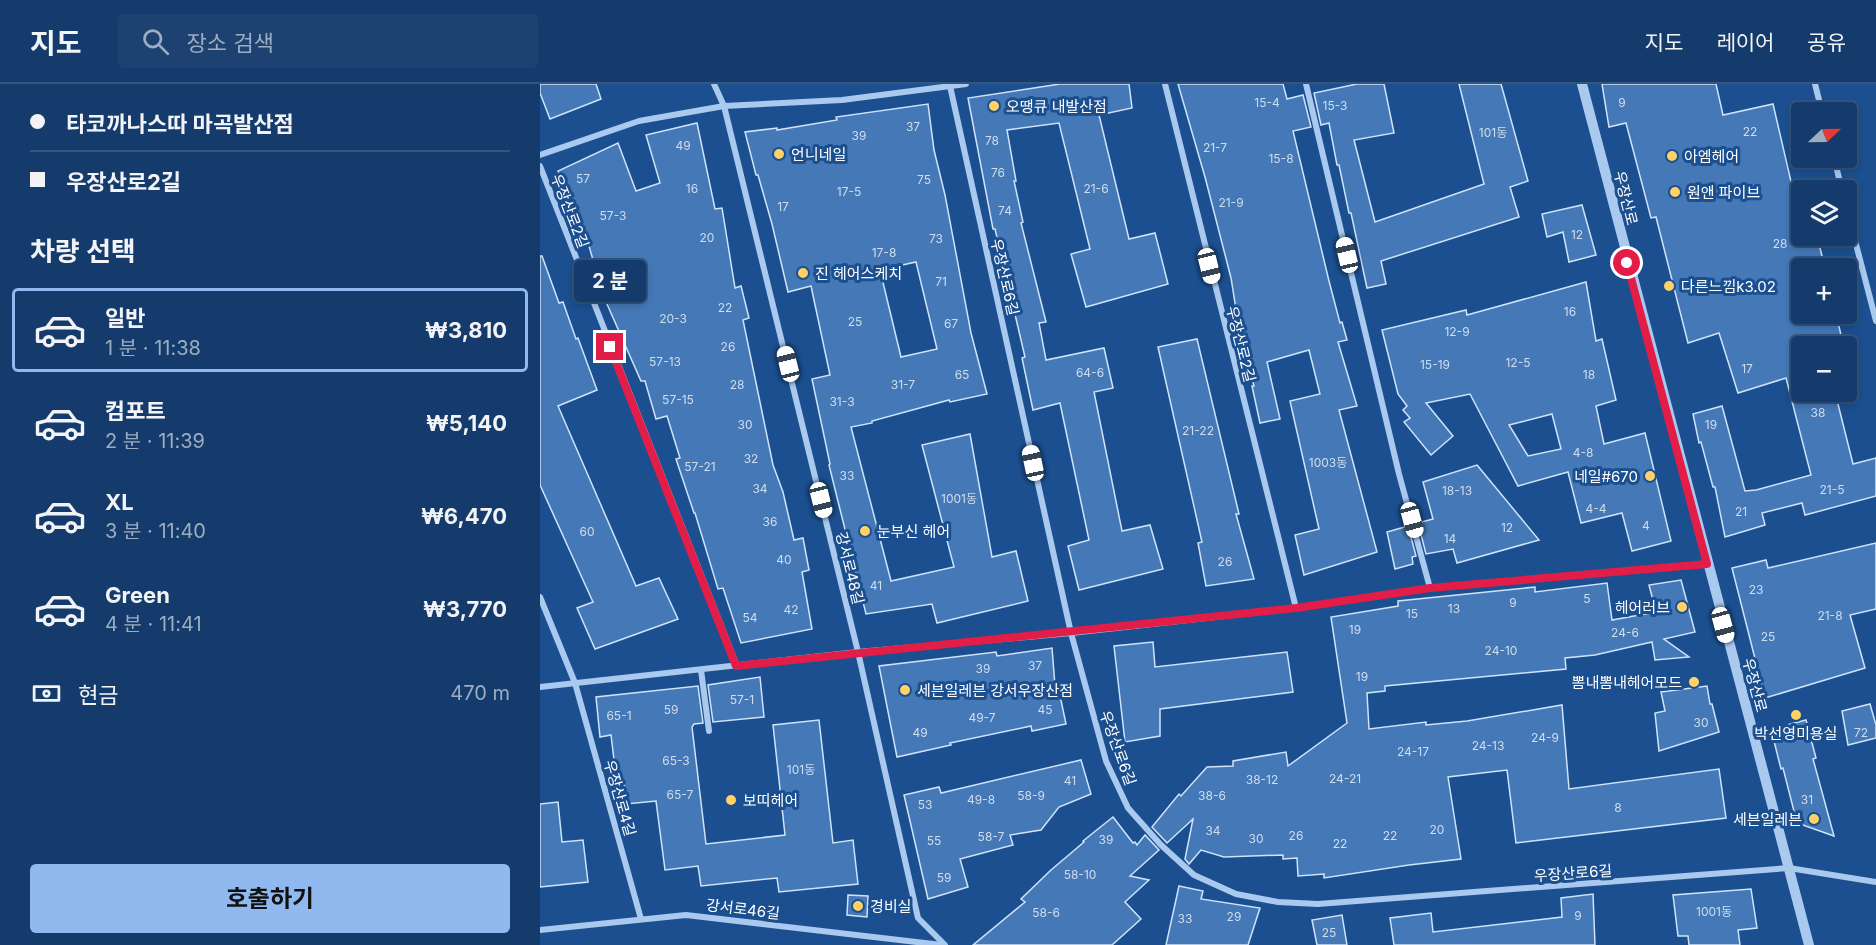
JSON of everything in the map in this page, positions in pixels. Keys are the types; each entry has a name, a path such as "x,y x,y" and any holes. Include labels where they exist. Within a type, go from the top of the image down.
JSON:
{"street":[{"name":"강서로48길","path":"714,84 724,106 858,652 918,918 944,945"},
{"path":"540,155 639,122 724,106 843,100 966,84"},
{"name":"우장산로2길","path":"1165,84 1296,608"},
{"path":"1306,84 1399,474 1430,588"},
{"name":"우장산로","path":"1582,84 1809,945"},
{"path":"1815,84 1820,102"},
{"name":"우장산로6길","path":"950,86 1071,633 1106,761 1128,808 1161,845 1194,875 1236,894 1278,902 1318,904 1789,868 1876,882"},
{"name":"우장산로2길","path":"540,166 736,666"},
{"path":"1856,246 1876,321"},
{"path":"540,687 1296,608 1430,588 1707,564"},
{"path":"540,597 575,683"},
{"path":"701,669 709,731"},
{"name":"우장산로4길","path":"575,683 641,919"},
{"name":"강서로46길","path":"540,930 686,915 944,945"}],"building":[{"path":"540,84 596,84 601,99 550,119 540,93"},
{"path":"1060,84 1129,84 1132,108 1099,115 1129,239 1155,233 1168,284 1086,307 1071,254 1090,249 1059,123 1007,130 1016,181 1014,181 1023,222 1021,223 1046,322 1039,323 1046,360 1104,348 1113,388 1094,392 1122,531 1150,525 1163,569 1079,590 1068,546 1089,540 1060,403 1033,410 1022,358 1025,357 995,229 993,229 968,98"},
{"path":"1178,84 1283,84 1287,99 1303,95 1311,127 1293,131 1329,281 1347,340 1338,342 1357,406 1339,410 1377,552 1304,575 1295,535 1319,529 1290,401 1320,394 1309,350 1267,362 1280,419 1260,423 1252,386 1254,386 1239,328 1231,278"},
{"path":"1357,84 1384,84 1394,133 1354,140 1375,222 1484,184 1459,84 1501,84 1528,181 1510,187 1519,217 1381,261 1386,284 1367,288 1329,123 1321,125 1314,93"},
{"path":"1602,84 1716,84 1723,115 1773,104 1791,182 1791,246 1820,246 1822,258 1791,258 1791,324 1838,324 1841,335 1791,336 1791,397 1786,378 1738,393 1719,333 1688,343 1656,217 1651,218 1626,123 1609,127"},
{"path":"928,104 934,150 945,195 971,333 987,394 950,402 949,400 851,427 891,581 954,567 922,445 970,434 992,557 1016,551 1028,601 937,623 932,604 866,614 829,465 812,379 830,375 811,286 788,292 772,224 745,132 777,128 777,130 837,120 836,117","holes":["916,262 937,349 901,357 880,270"]},
{"path":"697,123 715,209 722,208 735,288 741,286 749,318 743,320 773,465 783,492 794,540 803,538 809,570 802,572 812,629 741,643 723,588 718,589 676,459 680,458 667,416 656,419 645,381 641,381 603,295 585,232 558,171 618,143 636,191 660,183 646,135"},
{"path":"1582,205 1596,255 1569,262 1563,232 1547,237 1542,214"},
{"path":"540,256 542,256 559,303 563,302 597,390 558,406 636,586 659,578 678,619 595,649 577,608 593,602 540,485"},
{"path":"1586,282 1596,341 1602,339 1616,400 1596,406 1604,444 1645,433 1671,541 1632,551 1622,513 1581,523 1568,472 1518,486 1470,394 1426,403 1453,436 1431,455 1404,422 1410,418 1403,410 1407,406 1398,394 1382,330 1466,310 1467,315","holes":["1552,414 1561,449 1528,456 1509,425"]},
{"path":"1197,339 1239,514 1236,514 1254,579 1206,586 1198,543 1202,542 1158,347"},
{"path":"1792,402 1838,402 1853,464 1876,458 1876,496 1805,515 1802,503 1762,513 1765,525 1725,537 1715,487 1713,487 1701,442 1699,443 1693,414 1722,406 1745,491 1811,475"},
{"path":"1477,465 1539,540 1457,563 1453,549 1426,554 1418,523 1433,519 1423,482"},
{"path":"1408,526 1416,556 1412,557 1413,564 1395,569 1387,532"},
{"path":"1876,543 1876,609 1850,615 1865,668 1765,698 1732,568 1766,560 1768,568"},
{"path":"1681,580 1695,632 1664,639 1689,657 1655,660 1652,642 1595,655 1565,658 1566,669 1385,686 1385,691 1367,693 1369,729 1426,722 1426,725 1467,721 1562,705 1569,789 1719,769 1726,818 1516,843 1507,770 1448,777 1461,859 1324,878 1324,874 1298,876 1297,858 1283,859 1283,855 1224,857 1201,850 1189,864 1185,859 1193,819 1167,843 1152,827 1179,794 1181,796 1207,767 1233,766 1233,761 1286,752 1288,766 1347,723 1331,617 1398,606 1398,601 1535,587 1535,592 1607,583 1612,620 1656,612 1649,585"},
{"path":"1153,642 1155,667 1287,652 1293,692 1160,709 1160,736 1125,742 1114,646"},
{"path":"1052,648 1055,686 1058,686 1066,724 1032,731 1031,726 897,757 879,666 996,652 997,656"},
{"path":"760,677 764,717 713,722 708,685"},
{"path":"698,686 703,723 694,724 692,727 706,844 785,835 773,725 819,720 833,843 853,840 858,884 779,892 777,878 701,886 698,866 665,870 656,801 626,804 624,784 617,785 611,735 600,737 596,697"},
{"path":"1707,686 1719,732 1659,751 1655,713 1665,711 1661,692"},
{"path":"1870,704 1876,725 1876,738 1848,745 1842,711"},
{"path":"1806,720 1816,758 1813,759 1834,836 1797,823 1771,729"},
{"path":"1081,760 1091,794 1059,807 1041,830 1010,835 1013,845 960,859 968,887 928,899 904,795 939,787 941,793"},
{"path":"558,802 562,842 583,840 588,882 540,887 540,804"},
{"path":"1113,817 1133,843 1137,845 1145,835 1159,850 1130,876 1149,880 1125,902 1141,919 1112,945 973,945 1025,902 1021,899 1083,841"},
{"path":"1179,886 1203,891 1201,899 1260,908 1248,945 1166,945"},
{"path":"1751,889 1757,928 1738,930 1740,945 1689,945 1688,936 1678,936 1673,895"},
{"path":"1593,894 1595,945 1394,945 1390,918 1431,913 1433,932 1562,917 1561,898"},
{"name":"경비실","path":"848,895 868,896 867,917 847,915"},
{"path":"1342,915 1347,945 1317,945 1312,920"}],"place":[{"name":"오땡큐 내발산점","path":"994,106"},
{"name":"언니네일","path":"779,154"},
{"name":"아엠헤어","path":"1672,156"},
{"name":"원앤 파이브","path":"1675,192"},
{"name":"진 헤어스케치","path":"803,273"},
{"name":"다른느낌k3.02","path":"1669,286"},
{"name":"네일#670","path":"1650,476"},
{"name":"눈부신 헤어","path":"865,531"},
{"name":"헤어러브","path":"1682,607"},
{"name":"뽐내뽐내헤어모드","path":"1694,682"},
{"name":"세븐일레븐 강서우장산점","path":"905,690"},
{"name":"박선영미용실","path":"1796,715"},
{"name":"보띠헤어","path":"731,800"},
{"name":"세븐일레븐","path":"1814,819"},
{"name":"경비실","path":"858,906"}],"route":[{"path":"610,347 736,666 1296,608 1430,588 1707,564 1627,263"}]}
